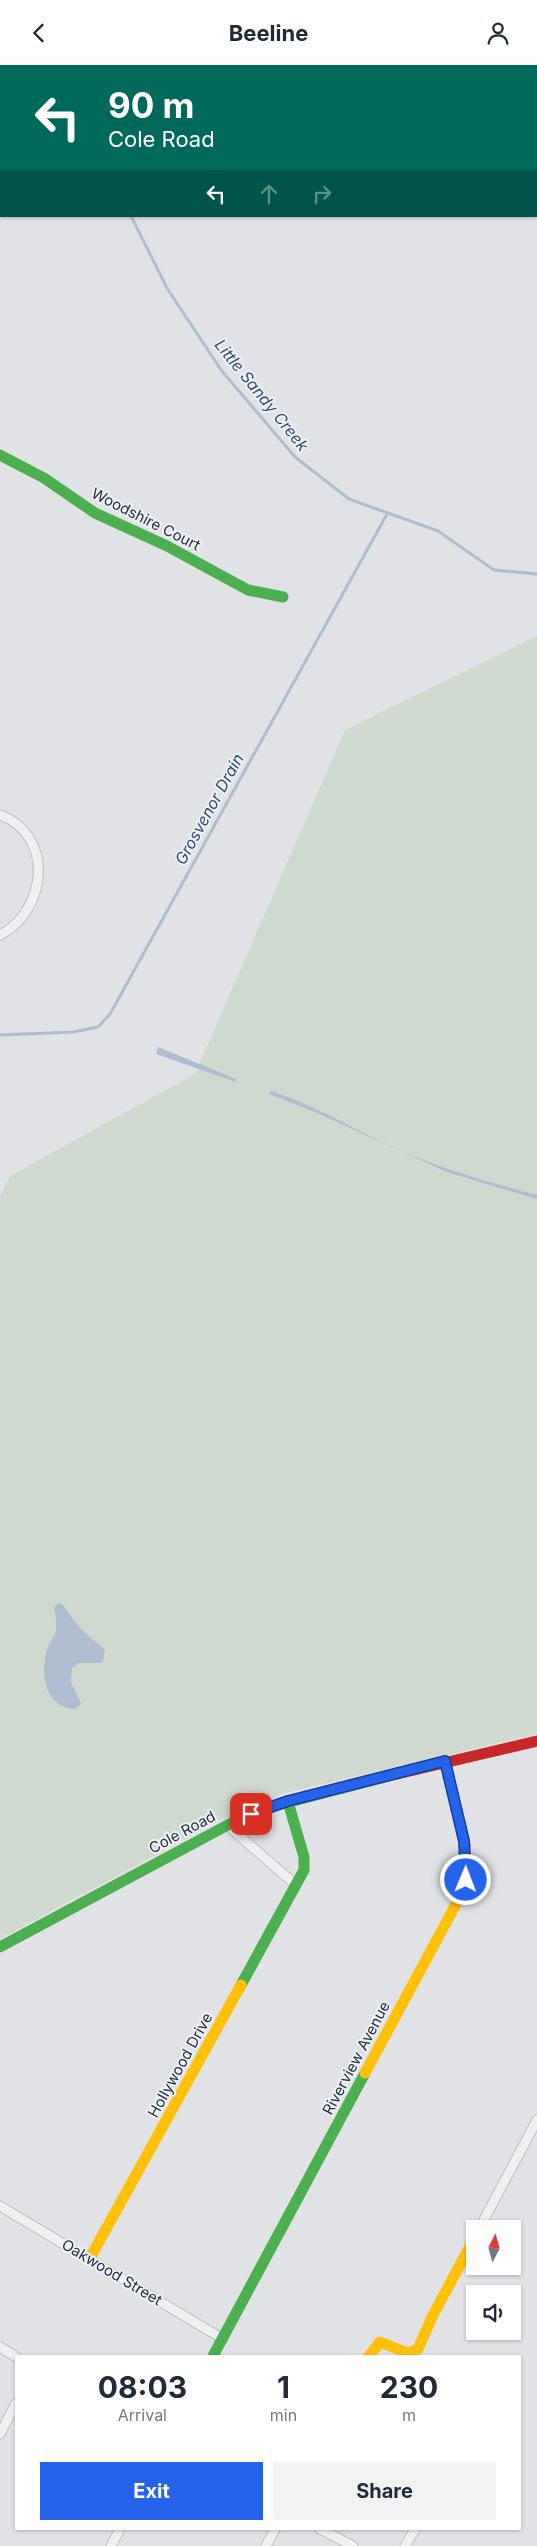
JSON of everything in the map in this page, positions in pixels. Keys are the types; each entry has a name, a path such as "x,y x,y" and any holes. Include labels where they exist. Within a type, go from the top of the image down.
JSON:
{"street":[{"name":"Woodshire Court","path":"0,455 44,478 95,513 167,546 248,590 283,597"},
{"path":"0,815 18,825 28,835 39,866 39,881 32,903 19,921 0,935"},
{"name":"Cole Road","path":"0,1947 227,1825 262,1809 445,1761 537,1741"},
{"name":"Riverview Avenue","path":"214,2355 462,1893 466,1880 466,1855 445,1761"},
{"name":"Hollywood Drive","path":"90,2258 304,1870 304,1857 288,1801"},
{"path":"227,1825 296,1885"},
{"path":"484,2220 537,2120"},
{"name":"Oakwood Street","path":"0,2206 223,2339"},
{"path":"371,2355 380,2342 386,2342 406,2353 413,2353 418,2350 426,2329 466,2254"},
{"path":"0,2347 15,2356"},
{"path":"0,2434 15,2405"},
{"path":"111,2546 119,2530"},
{"path":"266,2546 274,2530"},
{"path":"322,2530 354,2546"},
{"path":"405,2546 414,2530"}],"shaded area":[{"path":"537,636 537,1734 284,1793 222,1819 0,1939 0,1196 10,1176 195,1074 345,730"}],"water":[{"path":"158,1047 236,1079 236,1082 156,1054"},
{"path":"271,1091 325,1113 413,1156 474,1177 537,1195 537,1199 447,1172 315,1112 269,1094"},
{"path":"59,1603 62,1604 81,1629 105,1650 103,1661 100,1663 79,1663 72,1668 71,1682 81,1704 75,1709 64,1707 56,1702 50,1695 44,1675 46,1654 56,1631 54,1607"}],"waterway":[{"name":"Little Sandy Creek","path":"132,217 167,288 221,370 295,457 349,499 438,531 494,570 537,574"},
{"name":"Grosvenor Drain","path":"0,1035 73,1032 98,1027 110,1014 387,514"}],"traffic: fast":[{"path":"0,455 44,478 95,513 167,546 248,590 283,597"},
{"path":"0,1947 239,1819 262,1809 397,1774"},
{"path":"241,1985 304,1870 304,1857 288,1802"},
{"path":"214,2355 365,2073"}],"traffic: slow":[{"path":"365,2073 462,1893 465,1877 465,1845"},
{"path":"90,2258 241,1985"},
{"path":"370,2355 380,2342 408,2353 418,2349 433,2315 466,2254"}],"traffic: jam":[{"path":"397,1774 537,1741"},
{"path":"445,1761 465,1845"}],"route":[{"path":"251,1814 288,1801 445,1761 464,1841 466,1880"}]}
